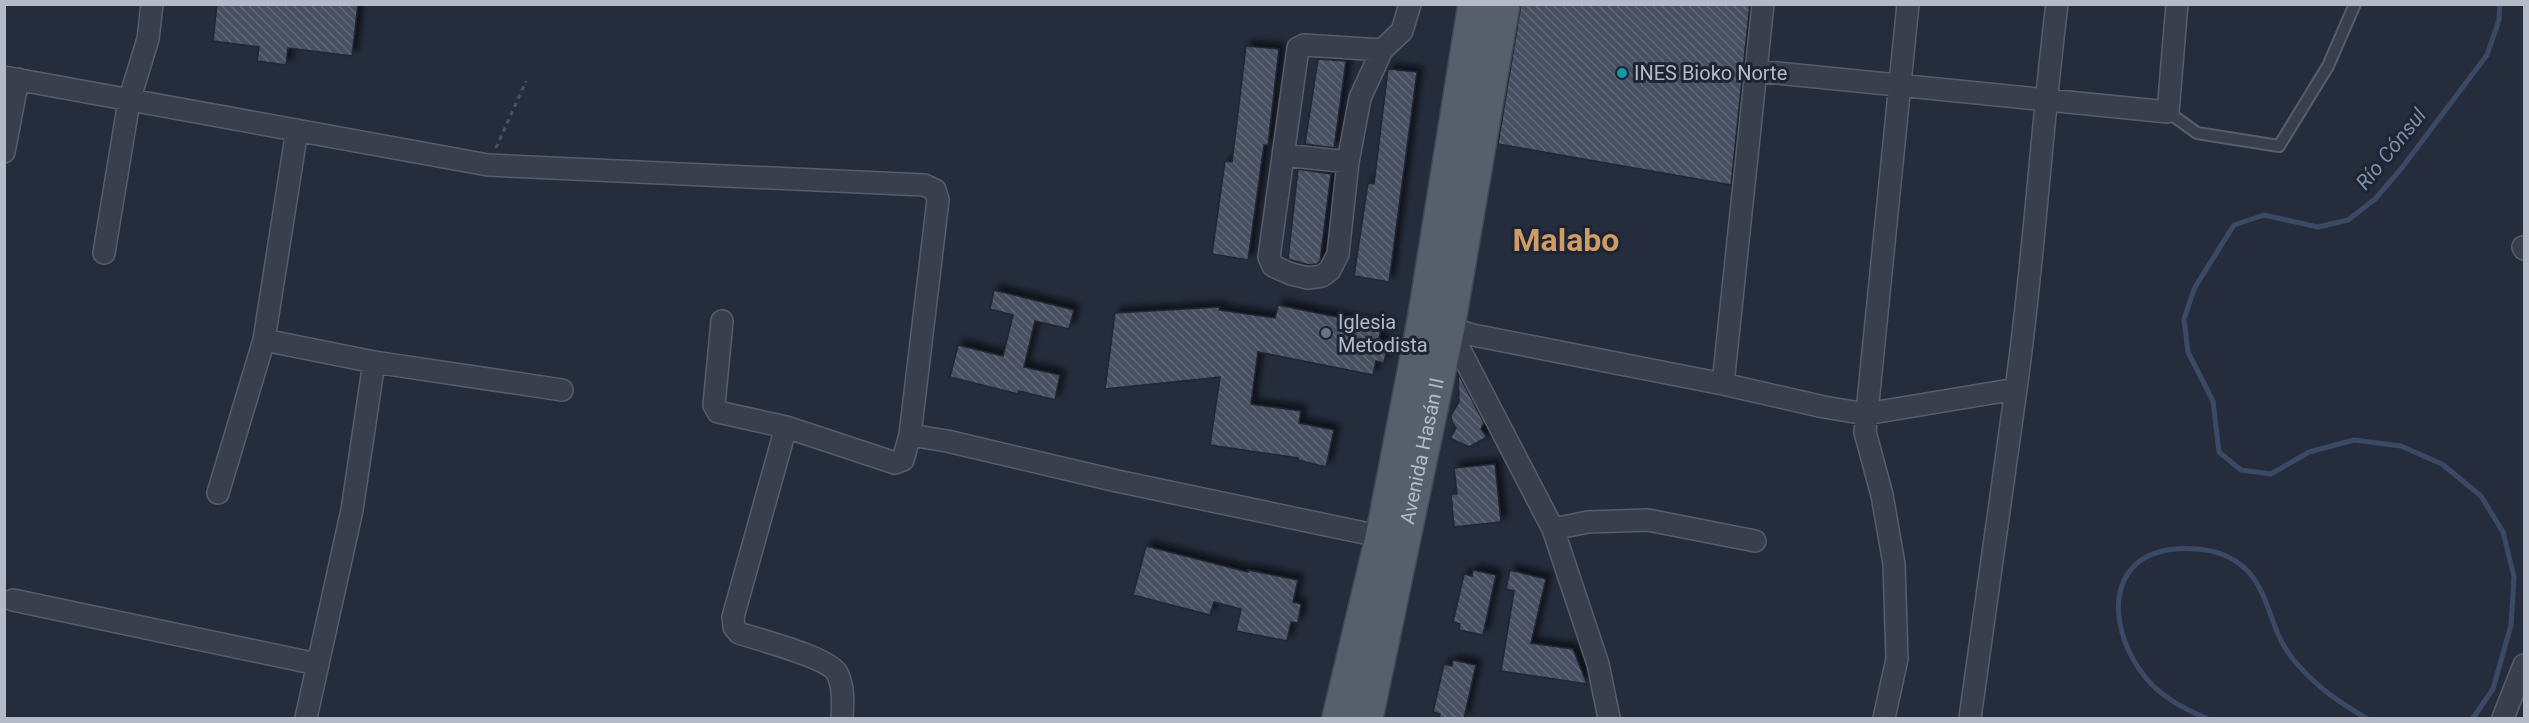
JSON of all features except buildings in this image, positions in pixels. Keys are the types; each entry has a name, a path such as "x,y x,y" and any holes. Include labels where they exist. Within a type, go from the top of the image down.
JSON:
{"main road":[{"name":"Avenida Hasán II","path":"1436,324 1475,4"},
{"name":"Avenida Hasán II","path":"1366,718 1393,539 1503,4"},
{"name":"Avenida Hasán II","path":"1340,718 1393,539"}],"street":[{"path":"104,253 129,101 148,39 152,4"},
{"path":"1382,50 1304,45 1298,48 1269,257 1273,266 1308,278 1322,276 1330,270 1338,254 1348,162 1360,98 1382,50 1402,32 1410,4"},
{"path":"1723,384 1763,4"},
{"path":"1884,718 1897,659 1894,564 1882,495 1865,432 1908,4"},
{"path":"1970,718 2030,282 2045,100 2057,4"},
{"path":"1757,71 2168,112 2177,4"},
{"path":"4,152 11,78 488,165 924,185 935,190 938,200 910,435 903,460 895,463 786,427 718,412 714,405 722,321"},
{"path":"218,493 264,340 297,130"},
{"path":"1284,155 1348,162"},
{"path":"1436,324 1473,335 1866,414 2016,388"},
{"path":"1436,324 1553,529 1598,664 1610,718"},
{"path":"264,340 374,362 562,390"},
{"path":"306,718 352,510 374,362"},
{"path":"786,427 733,617 734,627 739,633 815,658 836,670 841,683 842,718"},
{"path":"910,435 947,441 1128,483 1393,539"},
{"path":"1553,529 1597,521 1648,520 1755,541"},
{"path":"13,600 317,664"},
{"path":"2503,718 2519,696 2524,665"}],"lane":[{"path":"2168,112 2197,133 2279,146 2309,101 2328,66 2355,4"}],"path":[{"path":"488,165 526,81"}],"waterway":[{"name":"Río Cónsul","path":"2473,718 2493,689 2511,625 2514,577 2503,532 2481,496 2442,464 2401,446 2354,440 2309,452 2271,474 2241,470 2219,452 2213,401 2188,352 2184,319 2195,287 2234,225 2264,215 2318,227 2348,220 2375,199 2401,169 2487,55 2499,20 2500,4"},
{"name":"Río Cónsul","path":"2206,718 2173,702 2152,685 2134,660 2125,640 2119,620 2119,600 2124,581 2134,566 2151,555 2175,549 2200,549 2224,555 2240,564 2259,587 2276,630 2292,658 2326,692 2366,718"}],"place":[{"name":"INES Bioko Norte","path":"1622,73"},
{"name":"Iglesia Metodista","path":"1326,333"}],"district":[{"name":"Malabo","path":"1566,240"}]}
